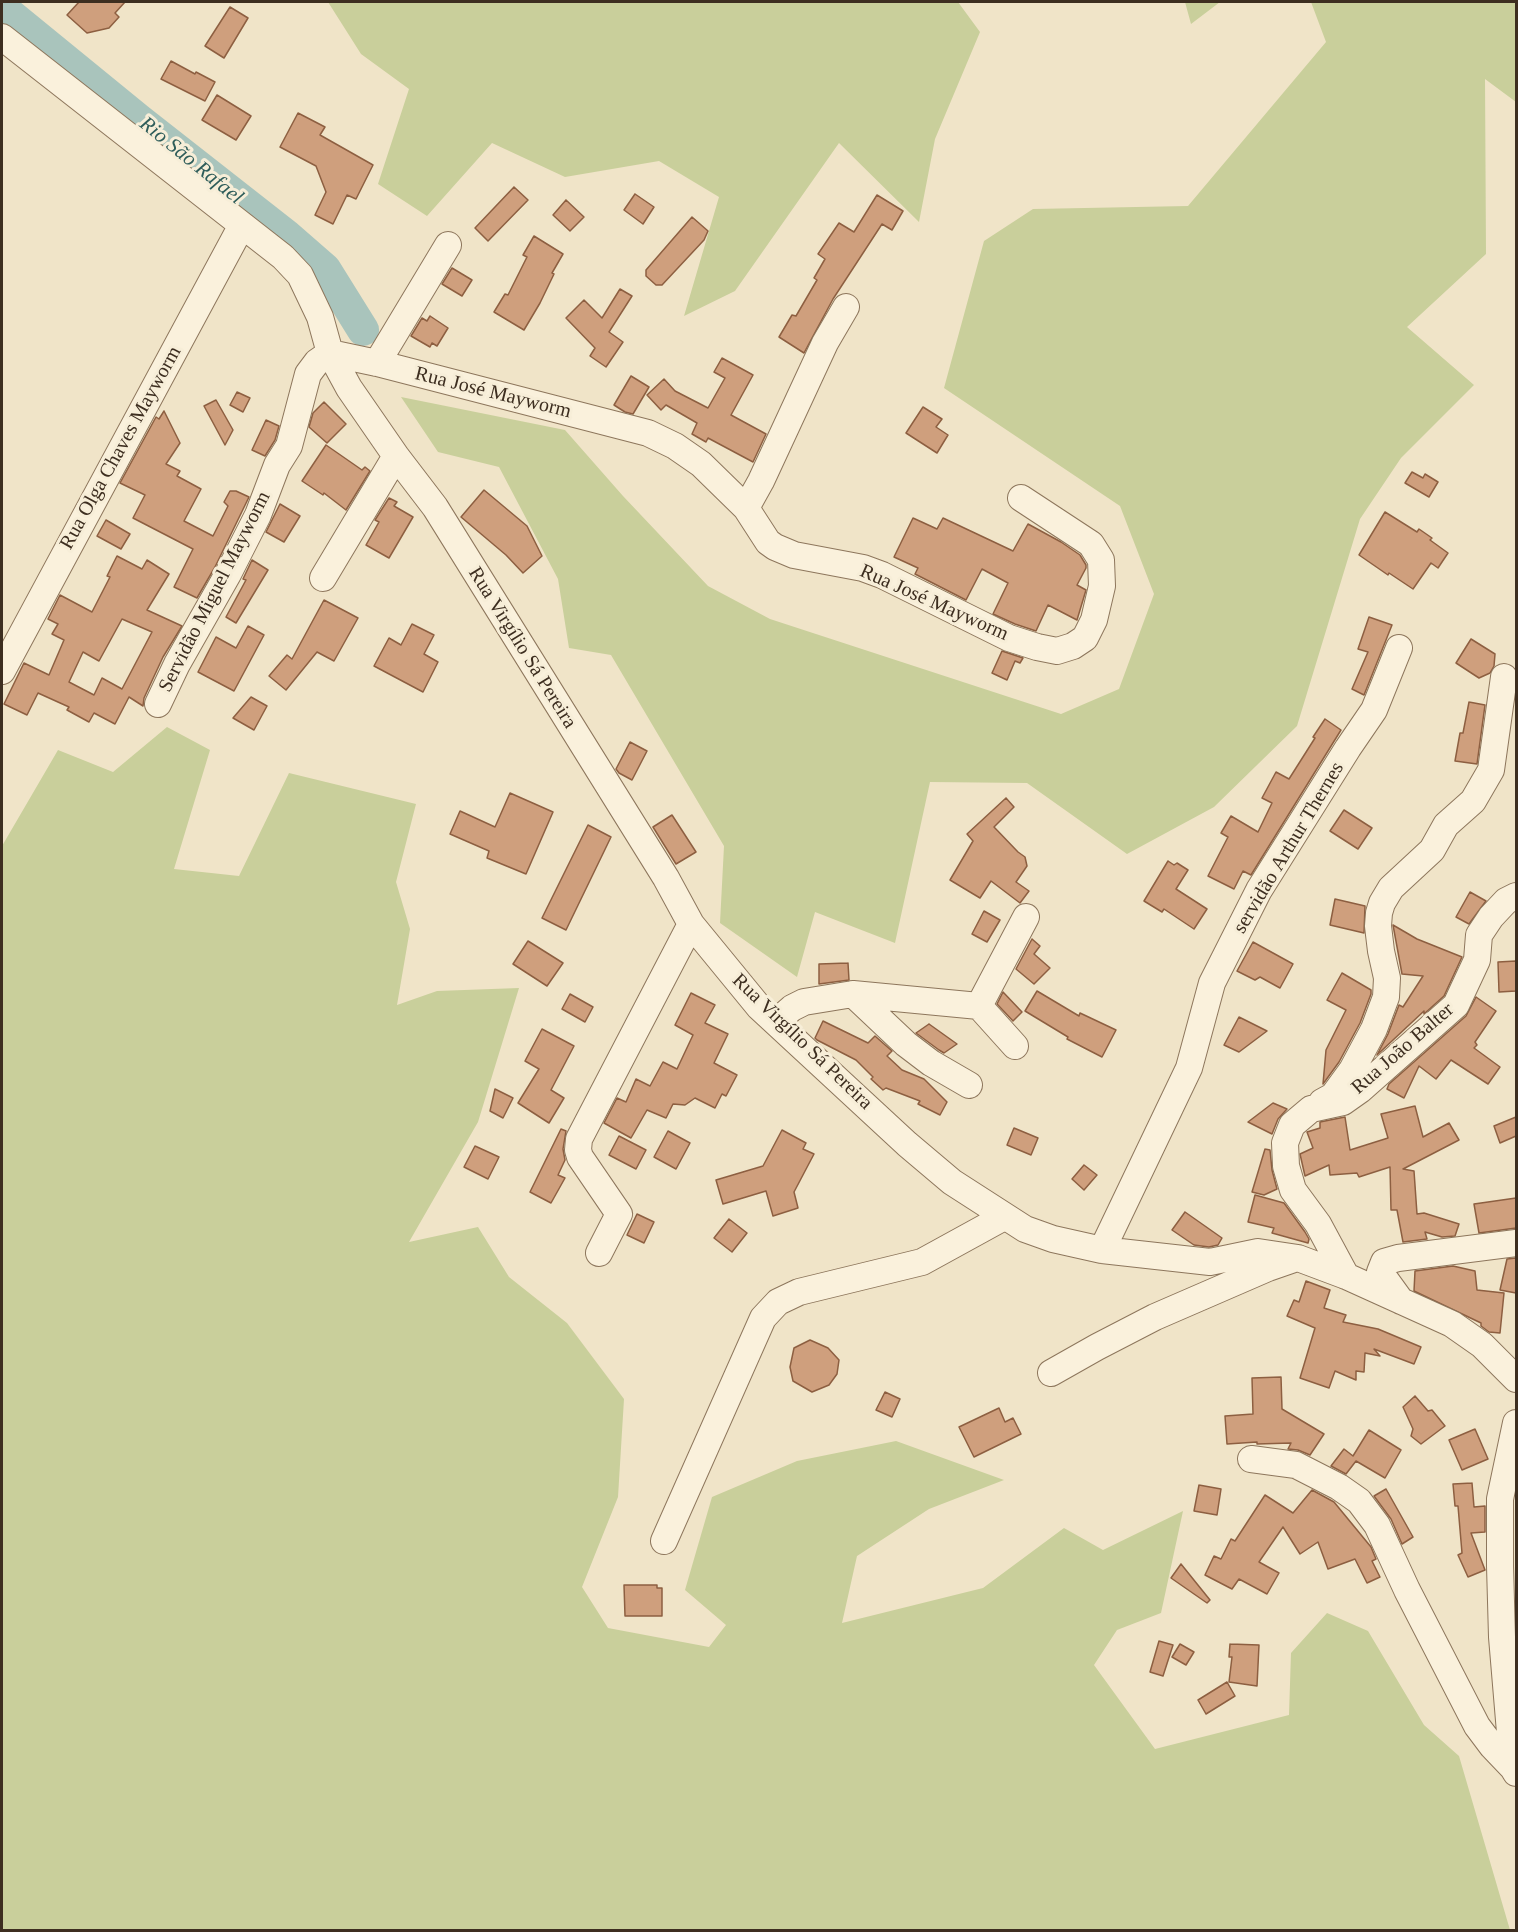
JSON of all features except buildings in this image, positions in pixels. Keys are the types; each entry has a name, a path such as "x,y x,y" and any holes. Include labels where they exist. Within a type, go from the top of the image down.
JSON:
{"street":[{"name":"Rua Virgílio Sá Pereira","path":"2,37 283,257 300,275 320,317 330,353 349,388 435,507 659,868 691,924 759,1006 907,1144 952,1182 1025,1229 1053,1239 1102,1250 1210,1262 1258,1252 1298,1258 1346,1276 1452,1324 1482,1345 1516,1379"},
{"name":"Rua Olga Chaves Mayworm","path":"2,671 242,225"},
{"path":"376,363 448,245"},
{"path":"746,508 825,343 846,307"},
{"name":"Rua José Mayworm","path":"330,353 648,433 675,446 701,464 746,508 768,542 783,551 863,568 882,575 1009,638 1036,647 1057,651 1074,646 1085,638 1094,620 1102,586 1101,560 1091,544 1021,498"},
{"name":"Servidão Miguel Mayworm","path":"158,704 258,515 277,465 289,446 308,374 317,362 330,353"},
{"path":"323,578 396,456"},
{"name":"servidão Arthur Thernes","path":"1102,1250 1189,1068 1212,983 1259,890 1374,710 1399,648"},
{"path":"1346,1276 1318,1224 1293,1190 1286,1166 1286,1143 1292,1125 1311,1109 1333,1096 1352,1070 1374,1029 1386,998 1387,978 1378,926 1382,903 1390,888 1432,850 1446,825 1473,801 1491,770 1504,676"},
{"name":"Rua João Balter","path":"1311,1109 1342,1102 1360,1090 1456,1005 1477,960 1479,935 1506,901 1516,896"},
{"path":"979,1006 1026,917"},
{"path":"599,1253 619,1214 580,1157 579,1139 691,924"},
{"path":"853,994 906,1044 931,1063 969,1085"},
{"path":"776,1022 792,1008 804,1002 853,994 979,1006 1015,1046"},
{"path":"664,1541 763,1318 778,1302 799,1292 922,1262 1004,1217"},
{"path":"1401,1301 1380,1272 1384,1262 1398,1258 1516,1243"},
{"path":"1051,1373 1155,1317 1268,1268 1298,1258"},
{"path":"1515,1771 1502,1637 1500,1499 1516,1423"},
{"path":"1251,1460 1296,1466 1339,1487 1359,1501 1377,1525 1407,1590 1477,1726 1515,1771"}],"green space":[{"path":"328,2 958,2 980,32 935,139 919,222 839,143 735,291 684,316 719,197 659,161 565,177 492,143 427,216 378,184 409,89 361,54"},
{"path":"1185,2 1220,2 1191,24"},
{"path":"1311,2 1516,2 1516,102 1485,79 1486,254 1407,327 1474,385 1401,458 1360,519 1297,726 1214,807 1127,854 1027,783 930,782 895,943 815,912 797,977 720,923 724,846 611,655 569,648 558,579 499,467 438,452 401,397 565,430 623,496 708,586 770,619 1061,714 1119,689 1154,594 1120,506 944,388 984,241 1033,209 1188,206 1326,42"},
{"path":"167,727 210,750 174,869 239,876 289,773 416,804 396,882 410,929 397,1005 437,991 519,988 478,1122 409,1242 478,1227 509,1277 567,1323 624,1399 618,1497 582,1587 608,1628 709,1647 726,1625 685,1590 712,1497 797,1461 896,1441 1004,1480 929,1509 857,1556 842,1623 983,1588 1064,1528 1103,1550 1183,1511 1161,1613 1117,1630 1094,1665 1155,1749 1289,1715 1291,1653 1327,1613 1368,1631 1424,1725 1459,1756 1510,1930 2,1930 2,846 58,750 113,772"}],"waterway":[{"name":"Rio São Rafael","path":"2,8 139,120 286,235 325,269 363,330"}]}
